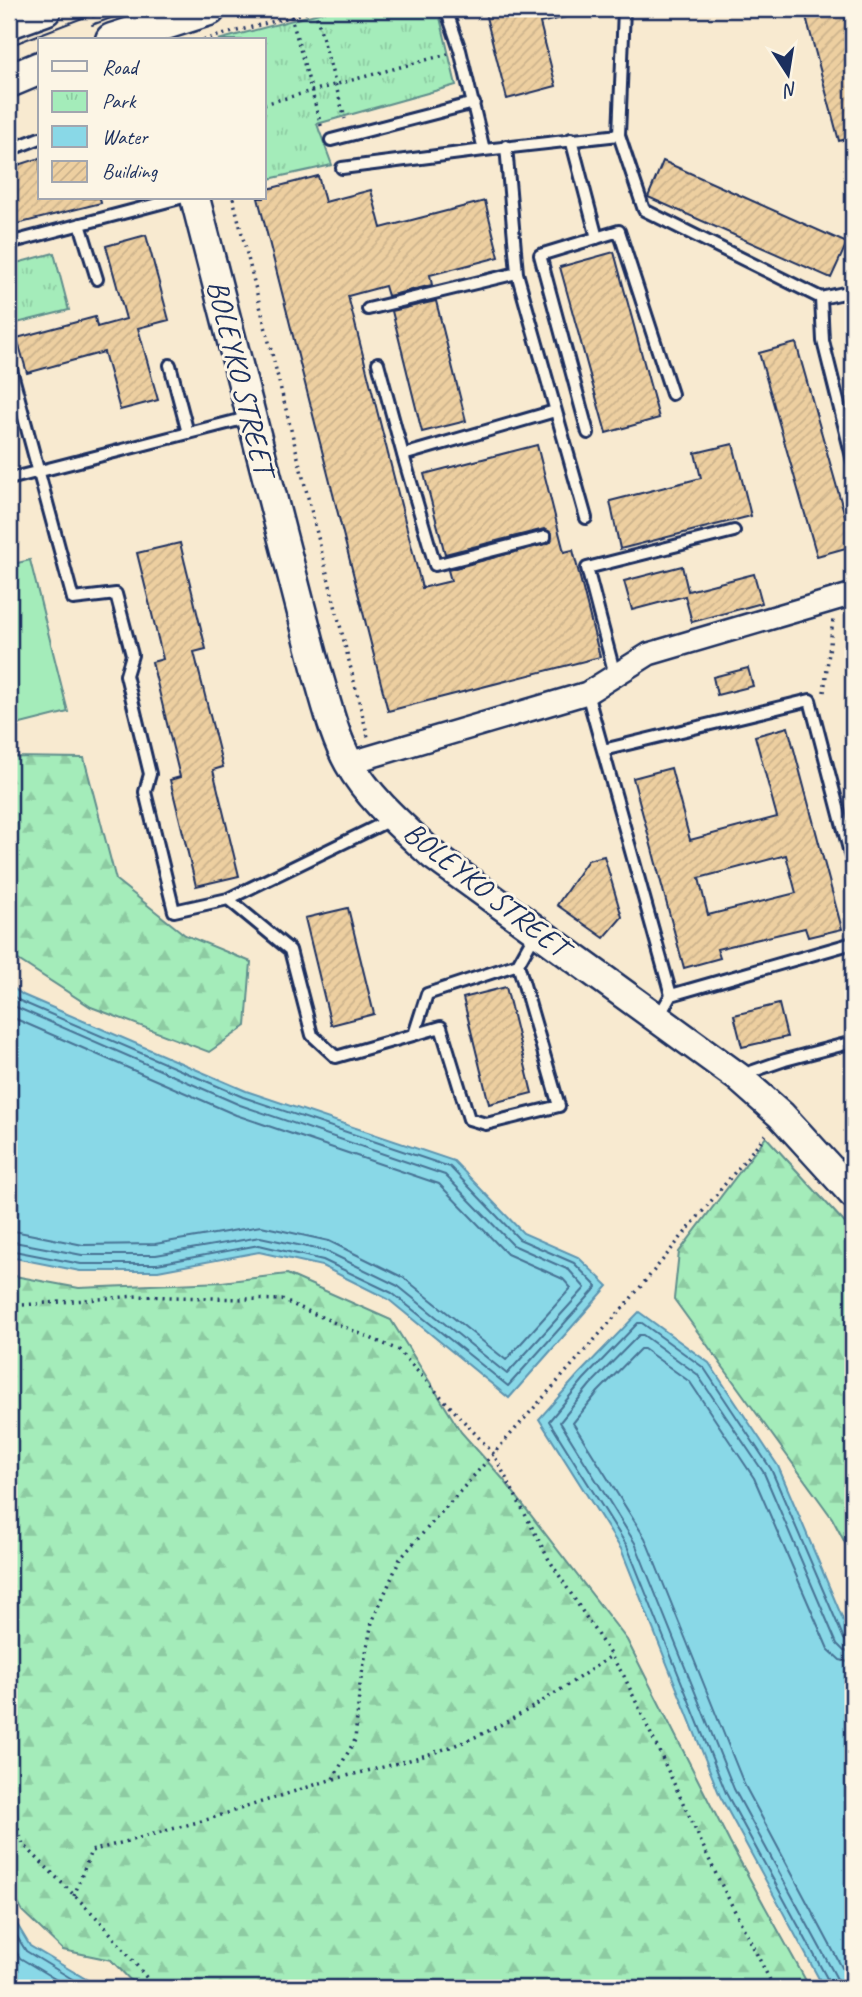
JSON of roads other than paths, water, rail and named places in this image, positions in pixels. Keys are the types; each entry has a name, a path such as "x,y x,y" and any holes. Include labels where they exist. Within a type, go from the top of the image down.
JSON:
{"main road":[{"path":"9,22 45,9"},
{"path":"116,38 143,26 209,9"},
{"path":"9,81 38,69"}],"street":[{"name":"BOLEYKO STREET","path":"196,200 330,717 361,759 365,785 394,818 434,856 537,930 664,1006 781,1115 853,1194"},
{"path":"361,759 587,692 649,654 853,594"}],"lane":[{"path":"446,9 460,50 484,150"},
{"path":"624,9 619,135 644,210 821,298 853,291"},
{"path":"328,140 474,103"},
{"path":"342,168 506,146 619,135"},
{"path":"9,149 38,139"},
{"path":"571,139 597,238"},
{"path":"506,146 517,273 586,518"},
{"path":"9,243 80,224 143,202 162,200"},
{"path":"80,224 97,279"},
{"path":"588,433 540,255 619,231 672,394"},
{"path":"368,309 517,273"},
{"path":"821,298 823,341 853,461"},
{"path":"9,362 73,599 116,594 132,655 126,675 150,774 145,792 174,911 228,898 394,818"},
{"path":"378,363 435,565 545,537"},
{"path":"170,365 188,433"},
{"path":"403,455 555,411"},
{"path":"9,479 251,417"},
{"path":"615,676 587,568 734,531"},
{"path":"587,692 664,1006 853,943"},
{"path":"603,750 810,700 853,865"},
{"path":"228,898 290,950 312,1035 336,1057 441,1027 469,1119 486,1124 559,1106 518,964"},
{"path":"414,1035 427,994 518,964 537,930"},
{"path":"738,1077 785,1060 853,1042"}],"water":[{"path":"9,985 23,995 246,1091 454,1161 523,1233 578,1257 608,1286 509,1398 388,1299 322,1266 259,1252 158,1271 80,1271 9,1257"},
{"path":"639,1312 709,1363 778,1466 853,1643 853,1988 824,1988 720,1796 621,1549 539,1419"},
{"path":"9,1911 30,1946 101,1988 9,1988"}],"tram line":[{"path":"9,46 106,9"},
{"path":"92,25 135,9"}]}
